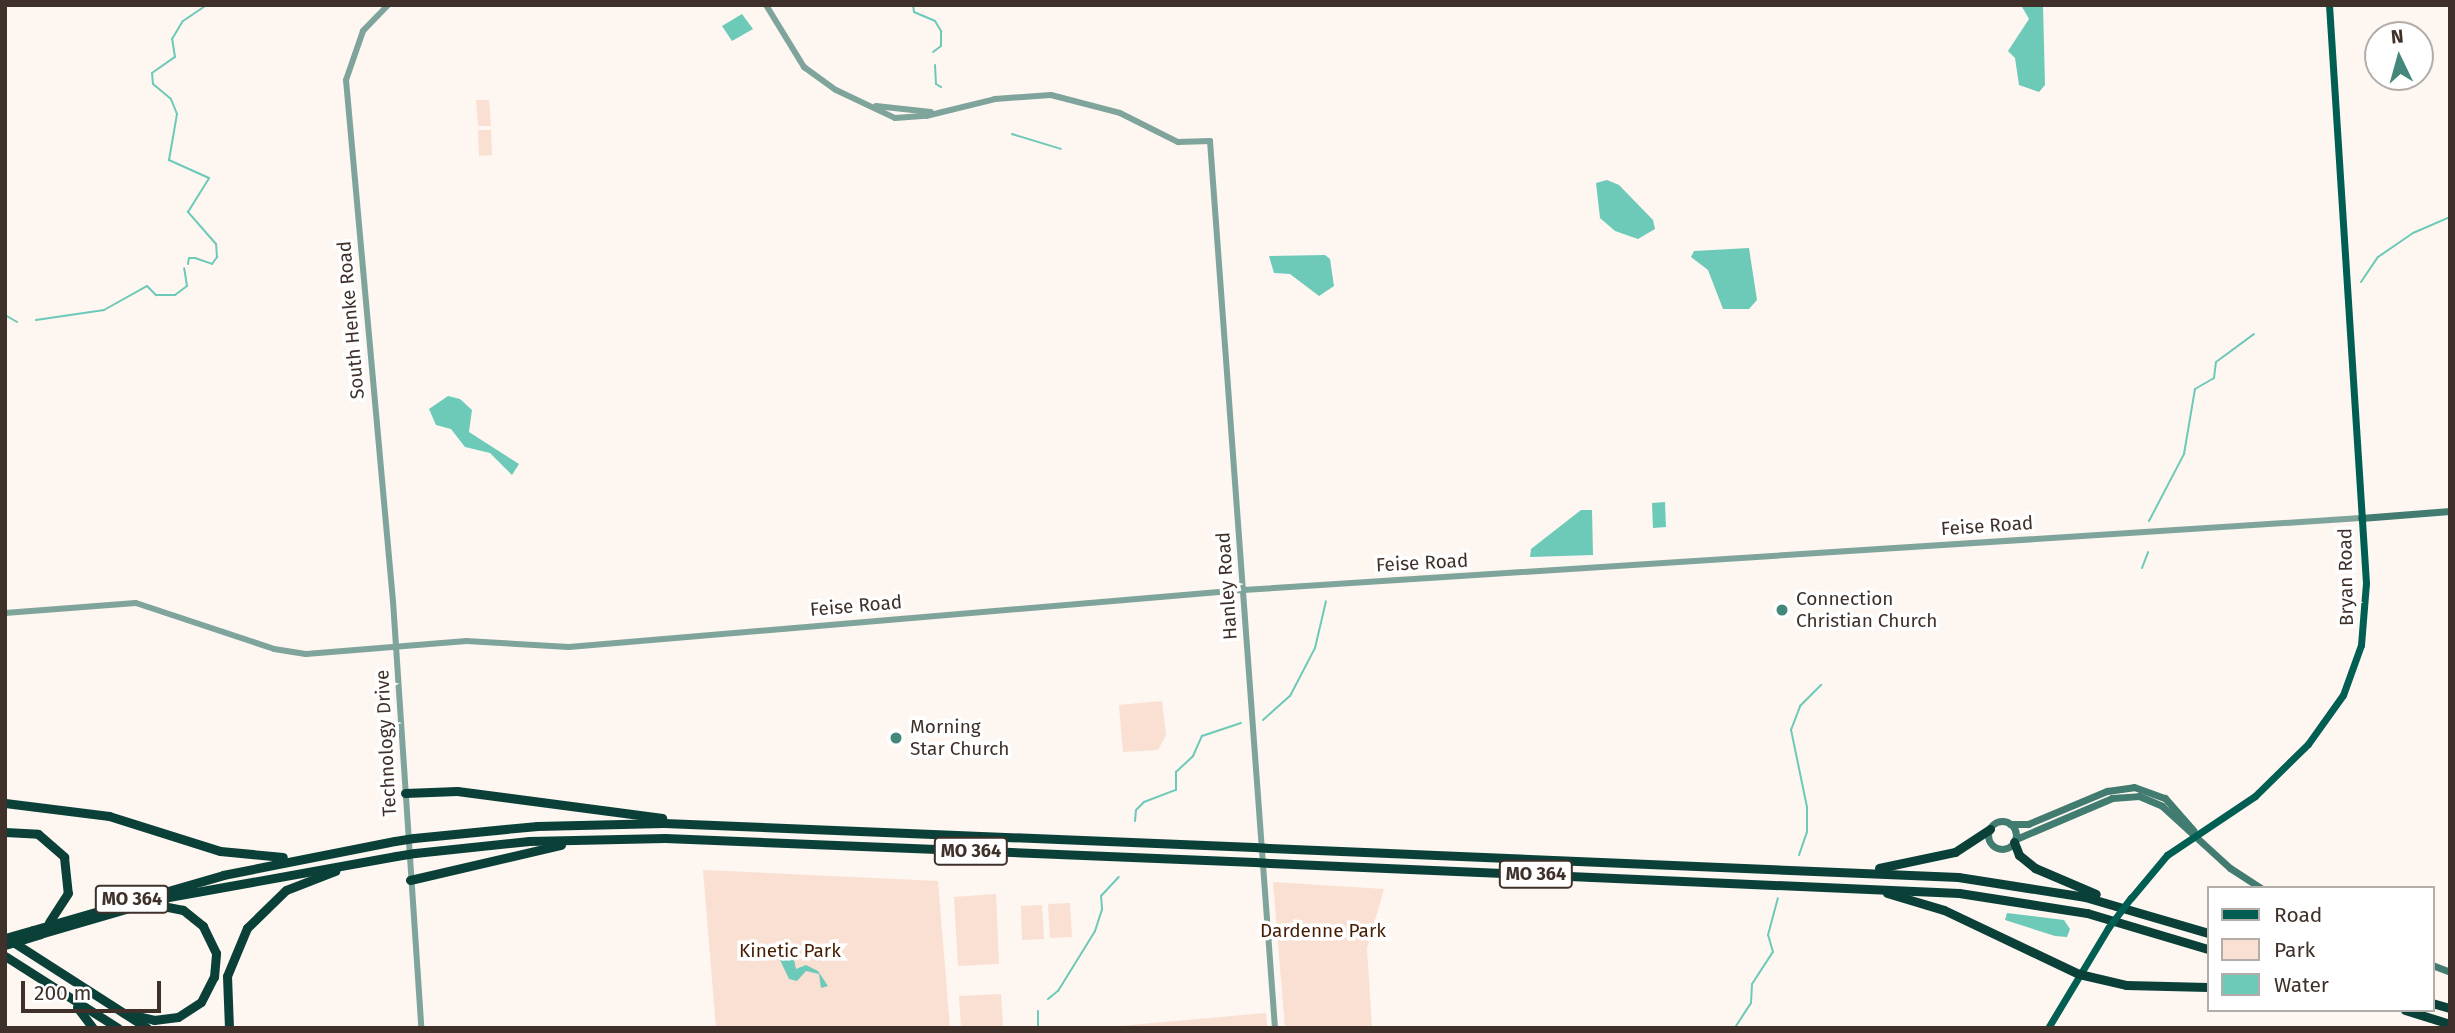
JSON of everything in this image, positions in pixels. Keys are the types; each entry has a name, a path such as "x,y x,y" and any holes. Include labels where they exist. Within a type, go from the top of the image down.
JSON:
{"highway":[{"path":"405,793 469,793 698,824"},
{"path":"5,803 109,816 236,854 317,854"},
{"name":"MO 364","path":"5,945 38,931 202,880 317,854 414,838 562,824 698,824 1846,872 2009,883 2150,915 2206,932"},
{"path":"1846,872 1942,857 1969,846 1990,829"},
{"path":"5,832 25,831 43,836 66,862 70,879 66,900 55,917 38,931"},
{"path":"410,880 592,838"},
{"name":"MO 364","path":"5,938 146,903 377,859 415,853 592,838 1255,862 1861,888 2028,901 2120,921 2206,948"},
{"path":"2015,840 2019,855 2044,874 2150,915"},
{"path":"229,1028 225,993 229,966 257,914 294,886 377,859"},
{"path":"1861,888 1931,905 2079,974 2126,985 2206,987"},
{"path":"124,1013 161,1020 185,1014 207,993 216,971 213,942 199,922 176,908 146,903"},
{"path":"5,938 147,1028"},
{"path":"5,956 118,1028"},
{"path":"63,993 93,1028"},
{"path":"2411,1012 2450,1024"}],"main road":[{"name":"Bryan Road","path":"2048,1028 2108,928 2160,862 2267,786 2319,732 2343,695 2357,660 2365,618 2361,517 2329,5"},
{"name":"Feise Road","path":"2361,517 2450,511"},
{"path":"2196,834 2156,802 2127,796 2068,814 2015,840 2006,848 1996,847 1989,839 1990,829 2000,821 2028,824 2107,791 2134,787 2165,799 2230,868 2259,886"},
{"path":"2010,824 2015,840"}],"street":[{"name":"South Henke Road","path":"388,5 363,32 346,80 396,646"},
{"name":"Hanley Road","path":"768,7 804,67 836,90 870,106 935,113 988,100 1051,95 1120,113 1178,142 1210,141 1275,1028"},
{"name":"Feise Road","path":"396,646 466,641 569,647 1244,590 2361,517"},
{"name":"Technology Drive","path":"5,612 136,603 295,653 396,646 421,1028"}],"green space":[{"path":"476,100 489,100 491,126 478,126"},
{"path":"478,130 491,130 492,155 479,156"},
{"path":"1162,701 1166,735 1158,750 1123,752 1119,705"},
{"name":"Kinetic Park","path":"703,870 938,881 950,1028 716,1028"},
{"name":"Dardenne Park","path":"1273,882 1384,889 1367,948 1372,1028 1285,1028"},
{"path":"996,894 999,964 958,966 954,897"},
{"path":"1070,903 1072,937 1050,938 1048,904"},
{"path":"1042,905 1044,939 1022,940 1021,906"},
{"path":"1001,994 1003,1028 961,1028 959,996"},
{"path":"1266,1013 1267,1028 1108,1027"}],"water":[{"path":"2021,5 2043,5 2045,85 2039,92 2019,85 2015,58 2008,51 2029,19"},
{"path":"742,14 753,29 732,41 722,26"},
{"path":"1607,180 1619,185 1653,220 1655,229 1638,239 1615,231 1600,218 1596,183"},
{"path":"1749,248 1757,300 1749,309 1723,309 1708,270 1691,257 1694,251"},
{"path":"1325,255 1330,259 1334,286 1319,296 1290,274 1274,273 1269,256"},
{"path":"448,396 460,399 472,410 469,432 519,464 512,475 490,453 465,447 451,429 436,425 429,409"},
{"path":"1665,502 1666,527 1653,528 1652,503"},
{"path":"1581,510 1592,510 1593,555 1530,557 1531,549"},
{"path":"2007,913 2064,920 2070,929 2067,937 2055,936 2005,920"},
{"path":"792,950 796,969 806,965 818,971 828,986 821,988 819,974 806,971 797,981 789,979 780,960 783,952"}],"waterway":[{"path":"188,264 189,258 212,264 217,257 216,244 188,212 209,178 169,160 177,114 171,99 153,84 152,73 175,57 172,39 183,21 207,5"},
{"path":"913,5 914,12 935,21 941,31 941,46 933,52"},
{"path":"935,65 936,84 941,87"},
{"path":"1012,134 1061,149"},
{"path":"2361,282 2378,257 2413,233 2450,217"},
{"path":"36,320 104,310 147,286 156,295 175,295 187,286 184,268"},
{"path":"5,315 17,322"},
{"path":"2149,521 2184,454 2195,389 2214,378 2216,362 2254,334"},
{"path":"2142,568 2148,552"},
{"path":"1263,720 1290,696 1315,648 1326,601"},
{"path":"1799,855 1807,832 1807,807 1791,730 1800,706 1821,685"},
{"path":"1135,821 1136,810 1144,802 1176,790 1176,772 1193,756 1202,736 1241,723"},
{"path":"1048,999 1058,991 1095,931 1102,909 1101,896 1119,877"},
{"path":"1736,1026 1751,1003 1752,984 1773,952 1768,935 1778,898"},
{"path":"1038,1011 1038,1028"}],"place":[{"name":"Connection Christian Church","path":"1782,610"},
{"name":"Morning Star Church","path":"896,738"}]}
